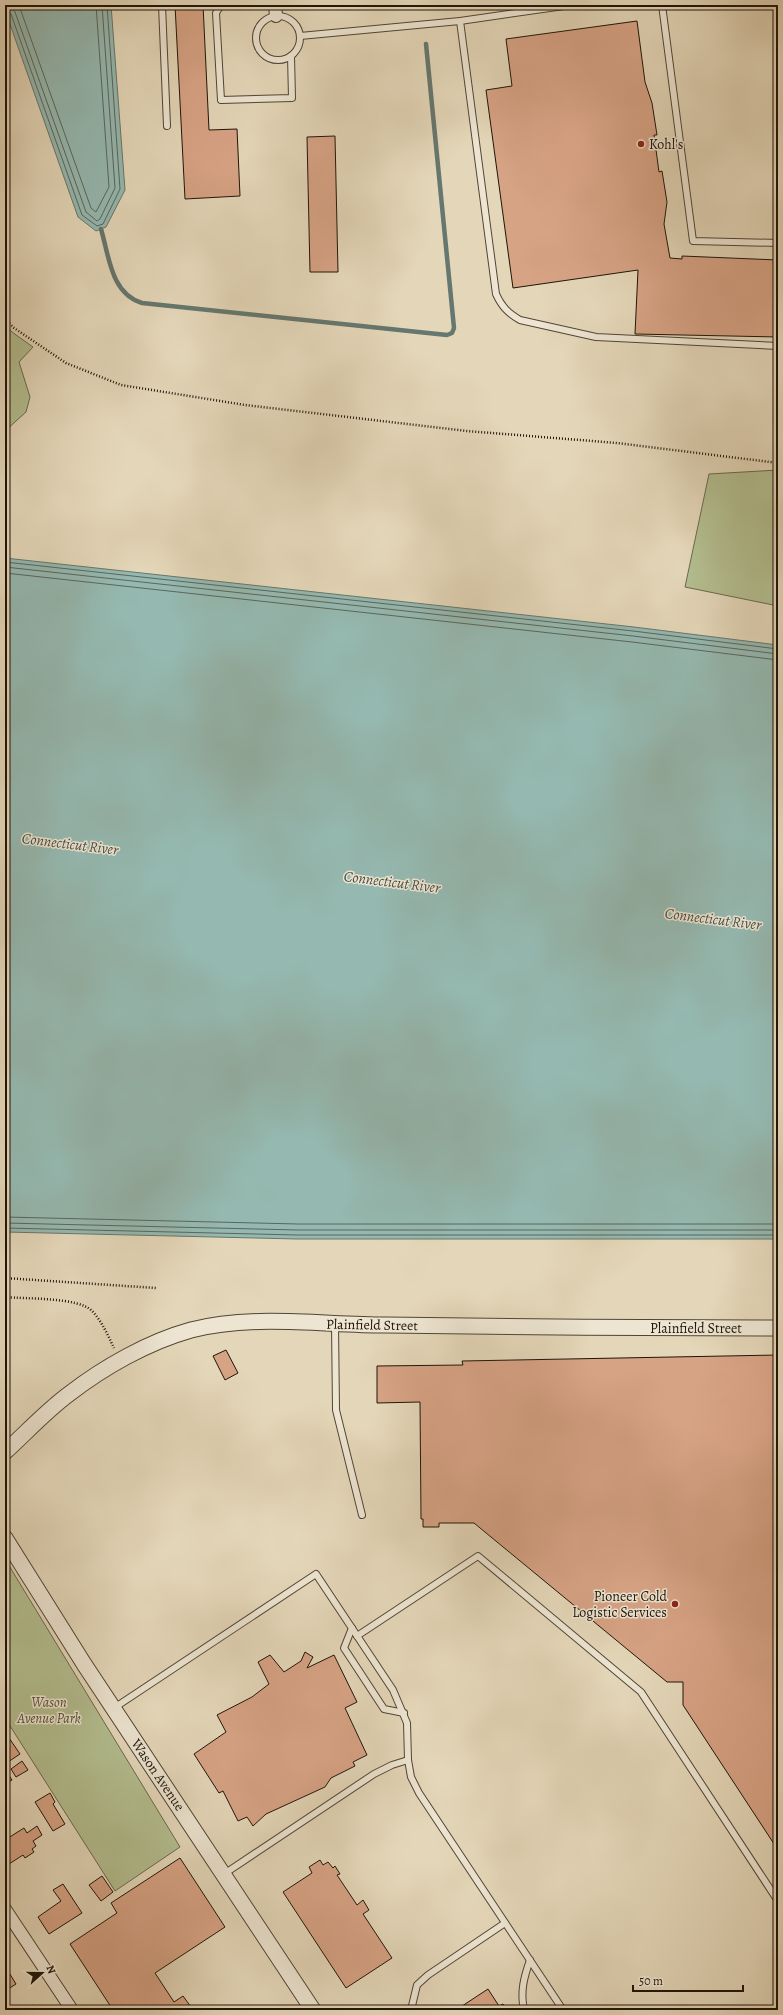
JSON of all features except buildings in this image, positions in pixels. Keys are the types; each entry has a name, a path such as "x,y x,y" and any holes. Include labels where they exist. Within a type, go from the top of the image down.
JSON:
{"street":[{"name":"Plainfield Street","path":"5,1452 68,1394 120,1361 146,1347 191,1331 210,1327 248,1321 335,1324 778,1328"},
{"name":"Wason Avenue","path":"5,1538 113,1708 313,2010"},
{"path":"5,1909 72,2010"}],"lane":[{"path":"162,5 167,126"},
{"path":"221,5 216,13 221,100 292,98 291,56"},
{"path":"300,36 460,21 571,5"},
{"path":"662,5 693,241 778,243"},
{"path":"276,11 294,22 298,28 300,36 298,49 291,56 281,60 274,60 262,53 258,47 257,33 260,26 276,11"},
{"path":"460,21 496,294 501,305 509,314 520,320 596,337 778,346"},
{"path":"335,1324 336,1410 362,1515"},
{"path":"357,1636 478,1556 641,1692 778,1901"},
{"path":"113,1708 316,1574 393,1690 404,1713 407,1723 408,1760 411,1777 419,1793 563,2010"},
{"path":"352,1628 344,1648 384,1709 404,1713"},
{"path":"224,1874 374,1774 392,1765 408,1760"},
{"path":"411,2010 417,1985 428,1975 505,1923"},
{"path":"524,2010 521,1997 522,1984 530,1960"}],"path":[{"path":"5,319 14,328 66,363 121,385 245,405 467,431 616,443 778,463"},
{"path":"5,1278 156,1288"},
{"path":"5,1297 76,1303 91,1310 102,1325 120,1361"}],"green space":[{"path":"5,324 12,332 33,347 19,362 30,397 26,412 5,431"},
{"path":"778,470 778,606 685,587 709,474"},
{"name":"Wason Avenue Park","path":"5,1559 180,1847 115,1891 5,1718"}],"water":[{"path":"5,5 111,5 125,190 106,227 96,231 78,217 5,10"},
{"name":"Connecticut River","path":"5,558 634,627 778,645 778,1239 297,1239 5,1232"}],"waterway":[{"path":"101,229 109,262 118,283 132,298 142,303 447,335 452,333 454,328 426,44"}],"place":[{"name":"Kohl's","path":"641,144"},
{"name":"Pioneer Cold Logistic Services","path":"675,1604"}]}
